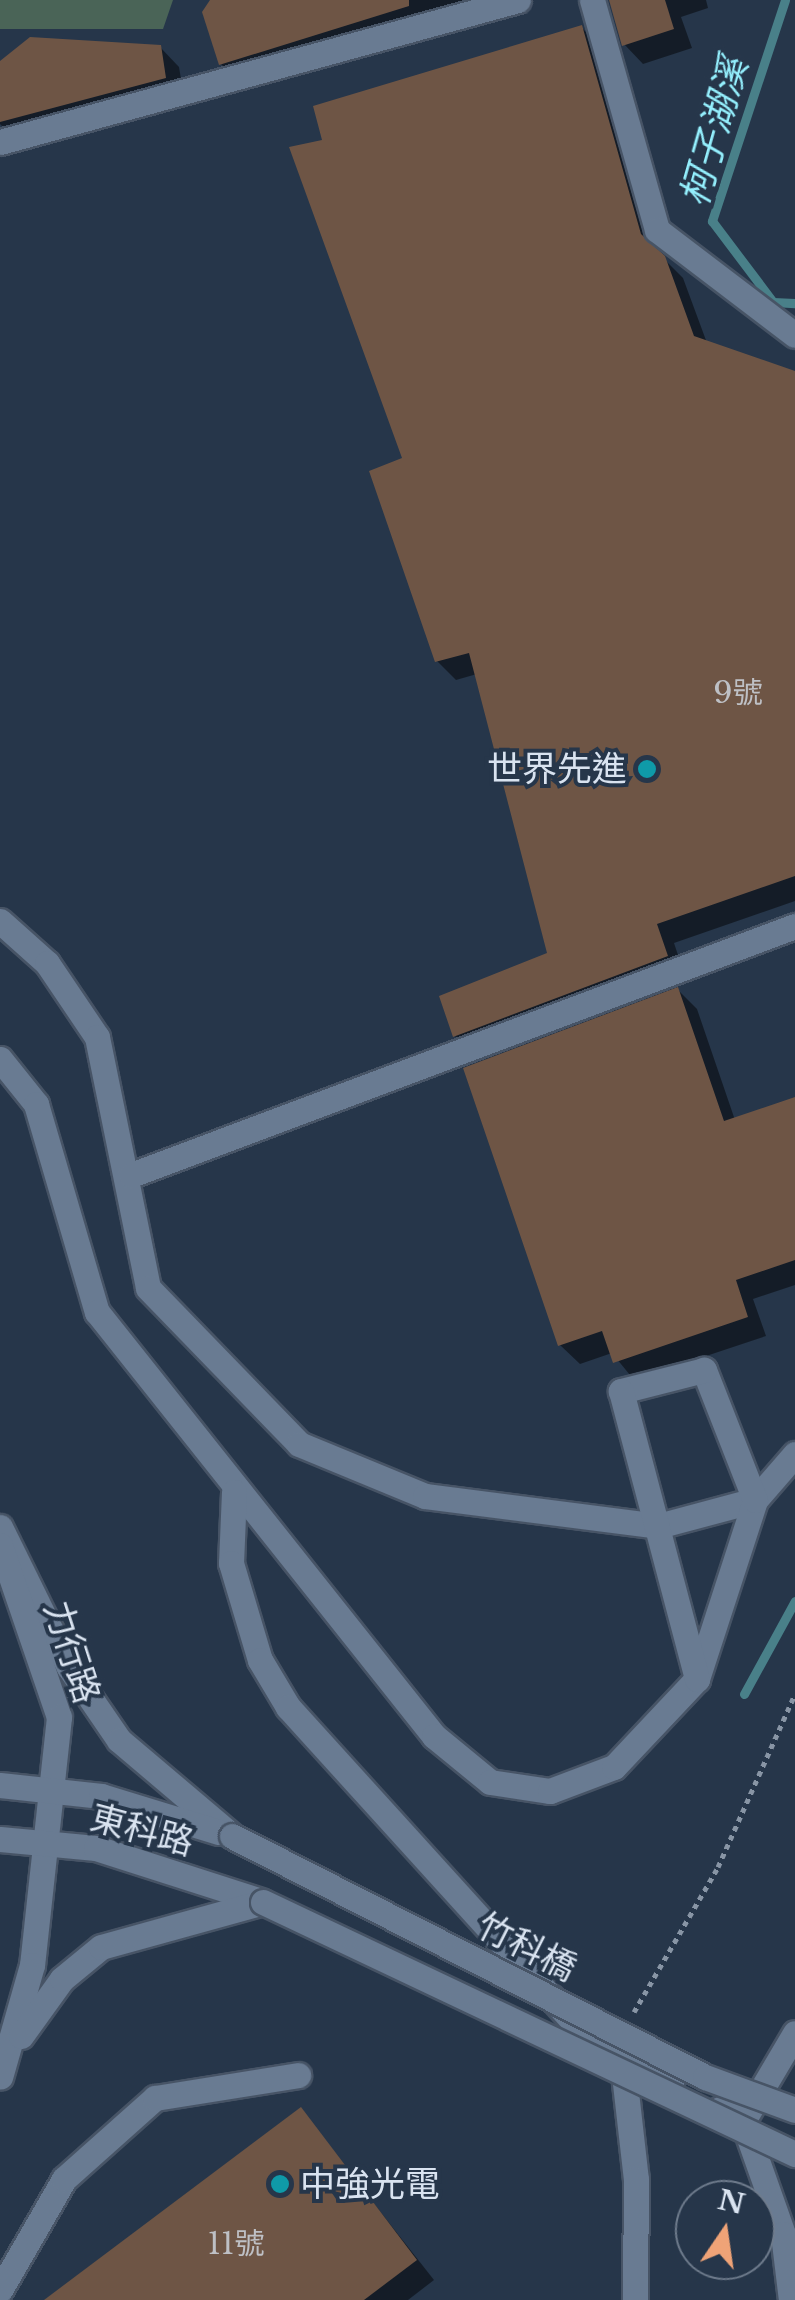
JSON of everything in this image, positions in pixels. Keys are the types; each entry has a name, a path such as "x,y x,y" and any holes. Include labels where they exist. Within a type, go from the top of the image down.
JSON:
{"street":[{"path":"0,142 518,0"},
{"path":"592,0 657,230 795,335"},
{"path":"0,921 47,963 97,1037 132,1175 148,1288 299,1444 425,1496 658,1526 756,1500"},
{"path":"132,1175 795,926"},
{"path":"0,1060 36,1104 97,1312 234,1492 434,1736 490,1782 550,1791 614,1767 697,1679 756,1500 795,1454"},
{"path":"697,1679 620,1391 704,1370 756,1500"},
{"path":"234,1492 230,1563 260,1660 288,1707 616,2054 743,2121 783,2234 790,2300"},
{"path":"0,1527 68,1667 118,1740 232,1836"},
{"name":"力行路","path":"0,1546 60,1717 52,1844 32,1965 0,2077"},
{"name":"東科路","path":"0,1784 58,1790 232,1836"},
{"name":"竹科橋","path":"232,1836 705,2078 795,2110"},
{"name":"東科路","path":"0,1839 96,1848 263,1902"},
{"path":"0,2077 32,2016 100,1946 263,1902 795,2154"},
{"path":"743,2121 795,2034"},
{"path":"616,2054 636,2180 636,2300"},
{"path":"0,2290 64,2179 155,2098 298,2074"}],"path":[{"path":"616,2054 718,1867 795,1694"}],"green space":[{"path":"0,0 173,0 163,29 0,29"}],"building":[{"path":"210,0 409,0 409,6 219,65 202,12"},
{"path":"609,0 665,0 674,29 622,46"},
{"name":"世界先進","path":"582,25 641,234 665,256 694,336 795,371 795,876 657,924 668,956 453,1037 439,996 547,953 469,653 435,662 369,471 402,458 289,147 322,140 313,106"},
{"path":"30,37 161,45 166,78 0,122 0,61"},
{"path":"678,987 724,1121 795,1097 795,1260 736,1280 748,1317 613,1363 602,1331 558,1346 463,1068"},
{"name":"中強光電","path":"301,2107 417,2260 364,2300 44,2300"}],"waterway":[{"name":"柯子湖溪","path":"785,0 712,221 773,302 795,303"},
{"path":"744,1694 795,1601"}],"place":[{"name":"世界先進","path":"647,769"},
{"name":"中強光電","path":"280,2184"}]}
